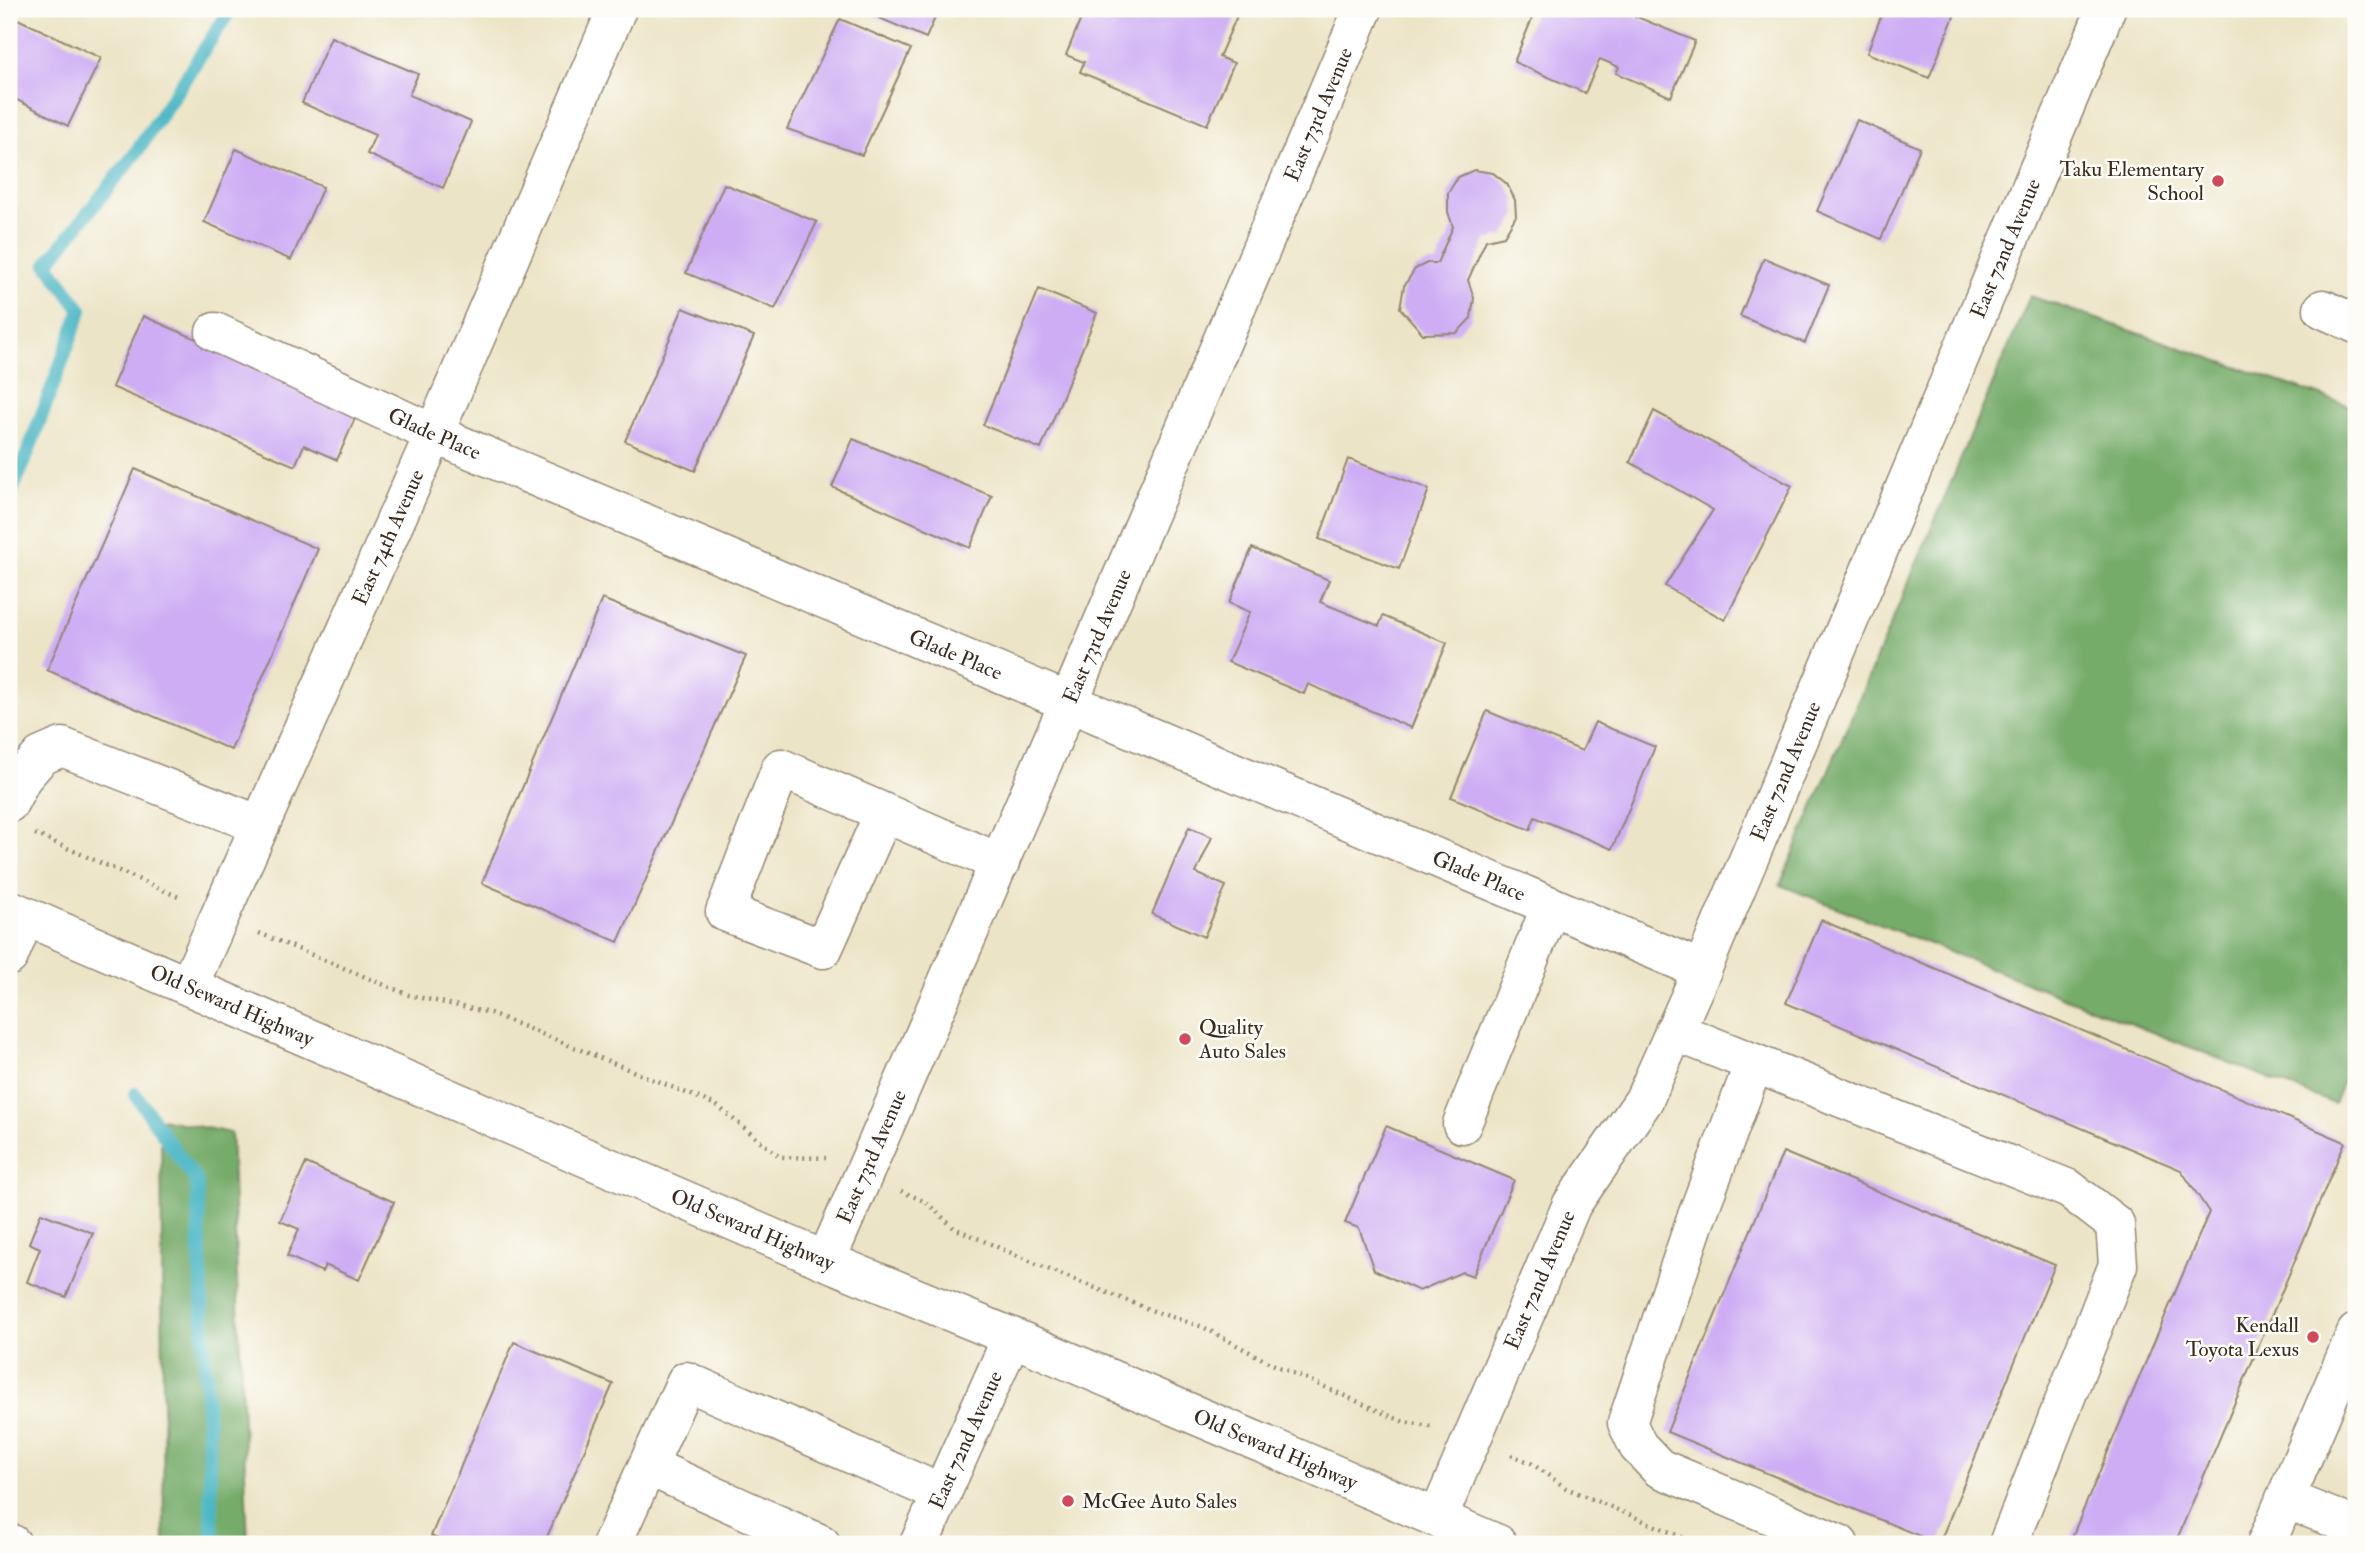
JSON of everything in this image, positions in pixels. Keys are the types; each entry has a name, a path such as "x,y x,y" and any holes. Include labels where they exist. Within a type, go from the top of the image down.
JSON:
{"street":[{"name":"East 74th Avenue","path":"189,985 434,434 617,9"},
{"name":"East 73rd Avenue","path":"826,1261 1000,863 1363,9"},
{"name":"East 72nd Avenue","path":"1438,1518 1572,1204 1644,1100 1702,970 2106,9"},
{"name":"Glade Place","path":"215,332 434,434 1702,970"},
{"path":"9,803 22,778 41,756 62,747 260,825"},
{"path":"884,813 823,949 725,912 781,768 1000,863"},
{"path":"1462,1124 1551,906"},
{"path":"9,956 17,913"},
{"name":"Old Seward Highway","path":"17,913 826,1261 1012,1337 1498,1544"},
{"path":"1674,1031 2069,1189 2115,1224 2118,1265 2008,1544"},
{"path":"1754,1063 1694,1224 1627,1423 1639,1446 1659,1468 1839,1544"},
{"path":"2266,1544 2285,1499 2346,1383 2356,1333"},
{"name":"East 72nd Avenue","path":"919,1544 1012,1337"},
{"path":"612,1544 686,1381 942,1494"},
{"path":"648,1466 821,1544"},
{"path":"2285,1499 2356,1527"}],"green space":[{"path":"2030,296 2356,408 2356,1046 2334,1104 1780,885"},
{"path":"161,1119 231,1133 248,1544 164,1544"}],"building":[{"path":"939,9 926,38 863,11"},
{"path":"1085,9 1240,9 1219,57 1234,63 1207,125 1080,72 1084,62 1066,55"},
{"path":"1536,9 1618,9 1695,41 1671,97 1616,73 1619,67 1600,59 1585,93 1514,62"},
{"path":"1877,9 1957,9 1929,78 1867,53 1883,11"},
{"path":"9,15 101,58 68,126 9,96"},
{"path":"840,19 911,49 862,155 787,129"},
{"path":"331,37 418,74 409,95 471,122 443,188 367,154 375,135 302,103"},
{"path":"1857,120 1920,148 1881,239 1817,211"},
{"path":"236,149 323,187 291,260 204,222"},
{"path":"1474,170 1493,173 1507,184 1515,200 1516,216 1504,236 1486,240 1468,280 1474,298 1471,318 1457,333 1423,334 1400,308 1404,286 1415,269 1427,263 1437,263 1453,227 1448,212 1448,193 1458,177"},
{"path":"724,184 817,222 775,309 686,273"},
{"path":"1764,258 1829,285 1805,343 1740,316"},
{"path":"1039,289 1097,313 1041,449 983,425"},
{"path":"683,308 754,336 695,471 625,441"},
{"path":"143,316 359,409 337,460 304,445 295,466 112,387"},
{"path":"1654,411 1792,486 1725,620 1665,586 1713,510 1630,462"},
{"path":"853,439 992,496 970,548 832,487"},
{"path":"1348,459 1429,489 1399,569 1319,539"},
{"path":"135,469 318,549 231,750 47,670"},
{"path":"1252,548 1329,580 1320,602 1379,626 1383,616 1447,643 1411,728 1308,684 1304,694 1228,662 1250,612 1229,603"},
{"path":"602,599 746,656 618,942 482,883"},
{"path":"1487,711 1582,751 1595,722 1655,747 1612,849 1535,817 1530,830 1451,797"},
{"path":"1189,827 1212,837 1196,873 1226,886 1204,937 1152,914"},
{"path":"1821,920 2345,1142 2175,1544 2069,1544 2209,1212 2181,1170 1786,1003"},
{"path":"1386,1126 1514,1180 1473,1276 1462,1272 1419,1291 1374,1270 1359,1228 1345,1223"},
{"path":"1783,1152 2055,1265 1939,1544 1667,1432"},
{"path":"306,1163 394,1202 359,1280 325,1265 322,1272 287,1256 299,1229 280,1221"},
{"path":"41,1213 93,1233 66,1297 27,1282 40,1248 29,1243"},
{"path":"514,1342 613,1384 544,1544 451,1544 431,1536"}],"waterway":[{"path":"9,498 81,310 47,264 135,154 231,9"},
{"path":"135,1094 197,1182 213,1544"}],"place":[{"name":"Taku Elementary School","path":"2218,181"},
{"name":"Quality Auto Sales","path":"1185,1039"},
{"name":"Kendall Toyota Lexus","path":"2313,1337"},
{"name":"McGee Auto Sales","path":"1068,1501"}]}
